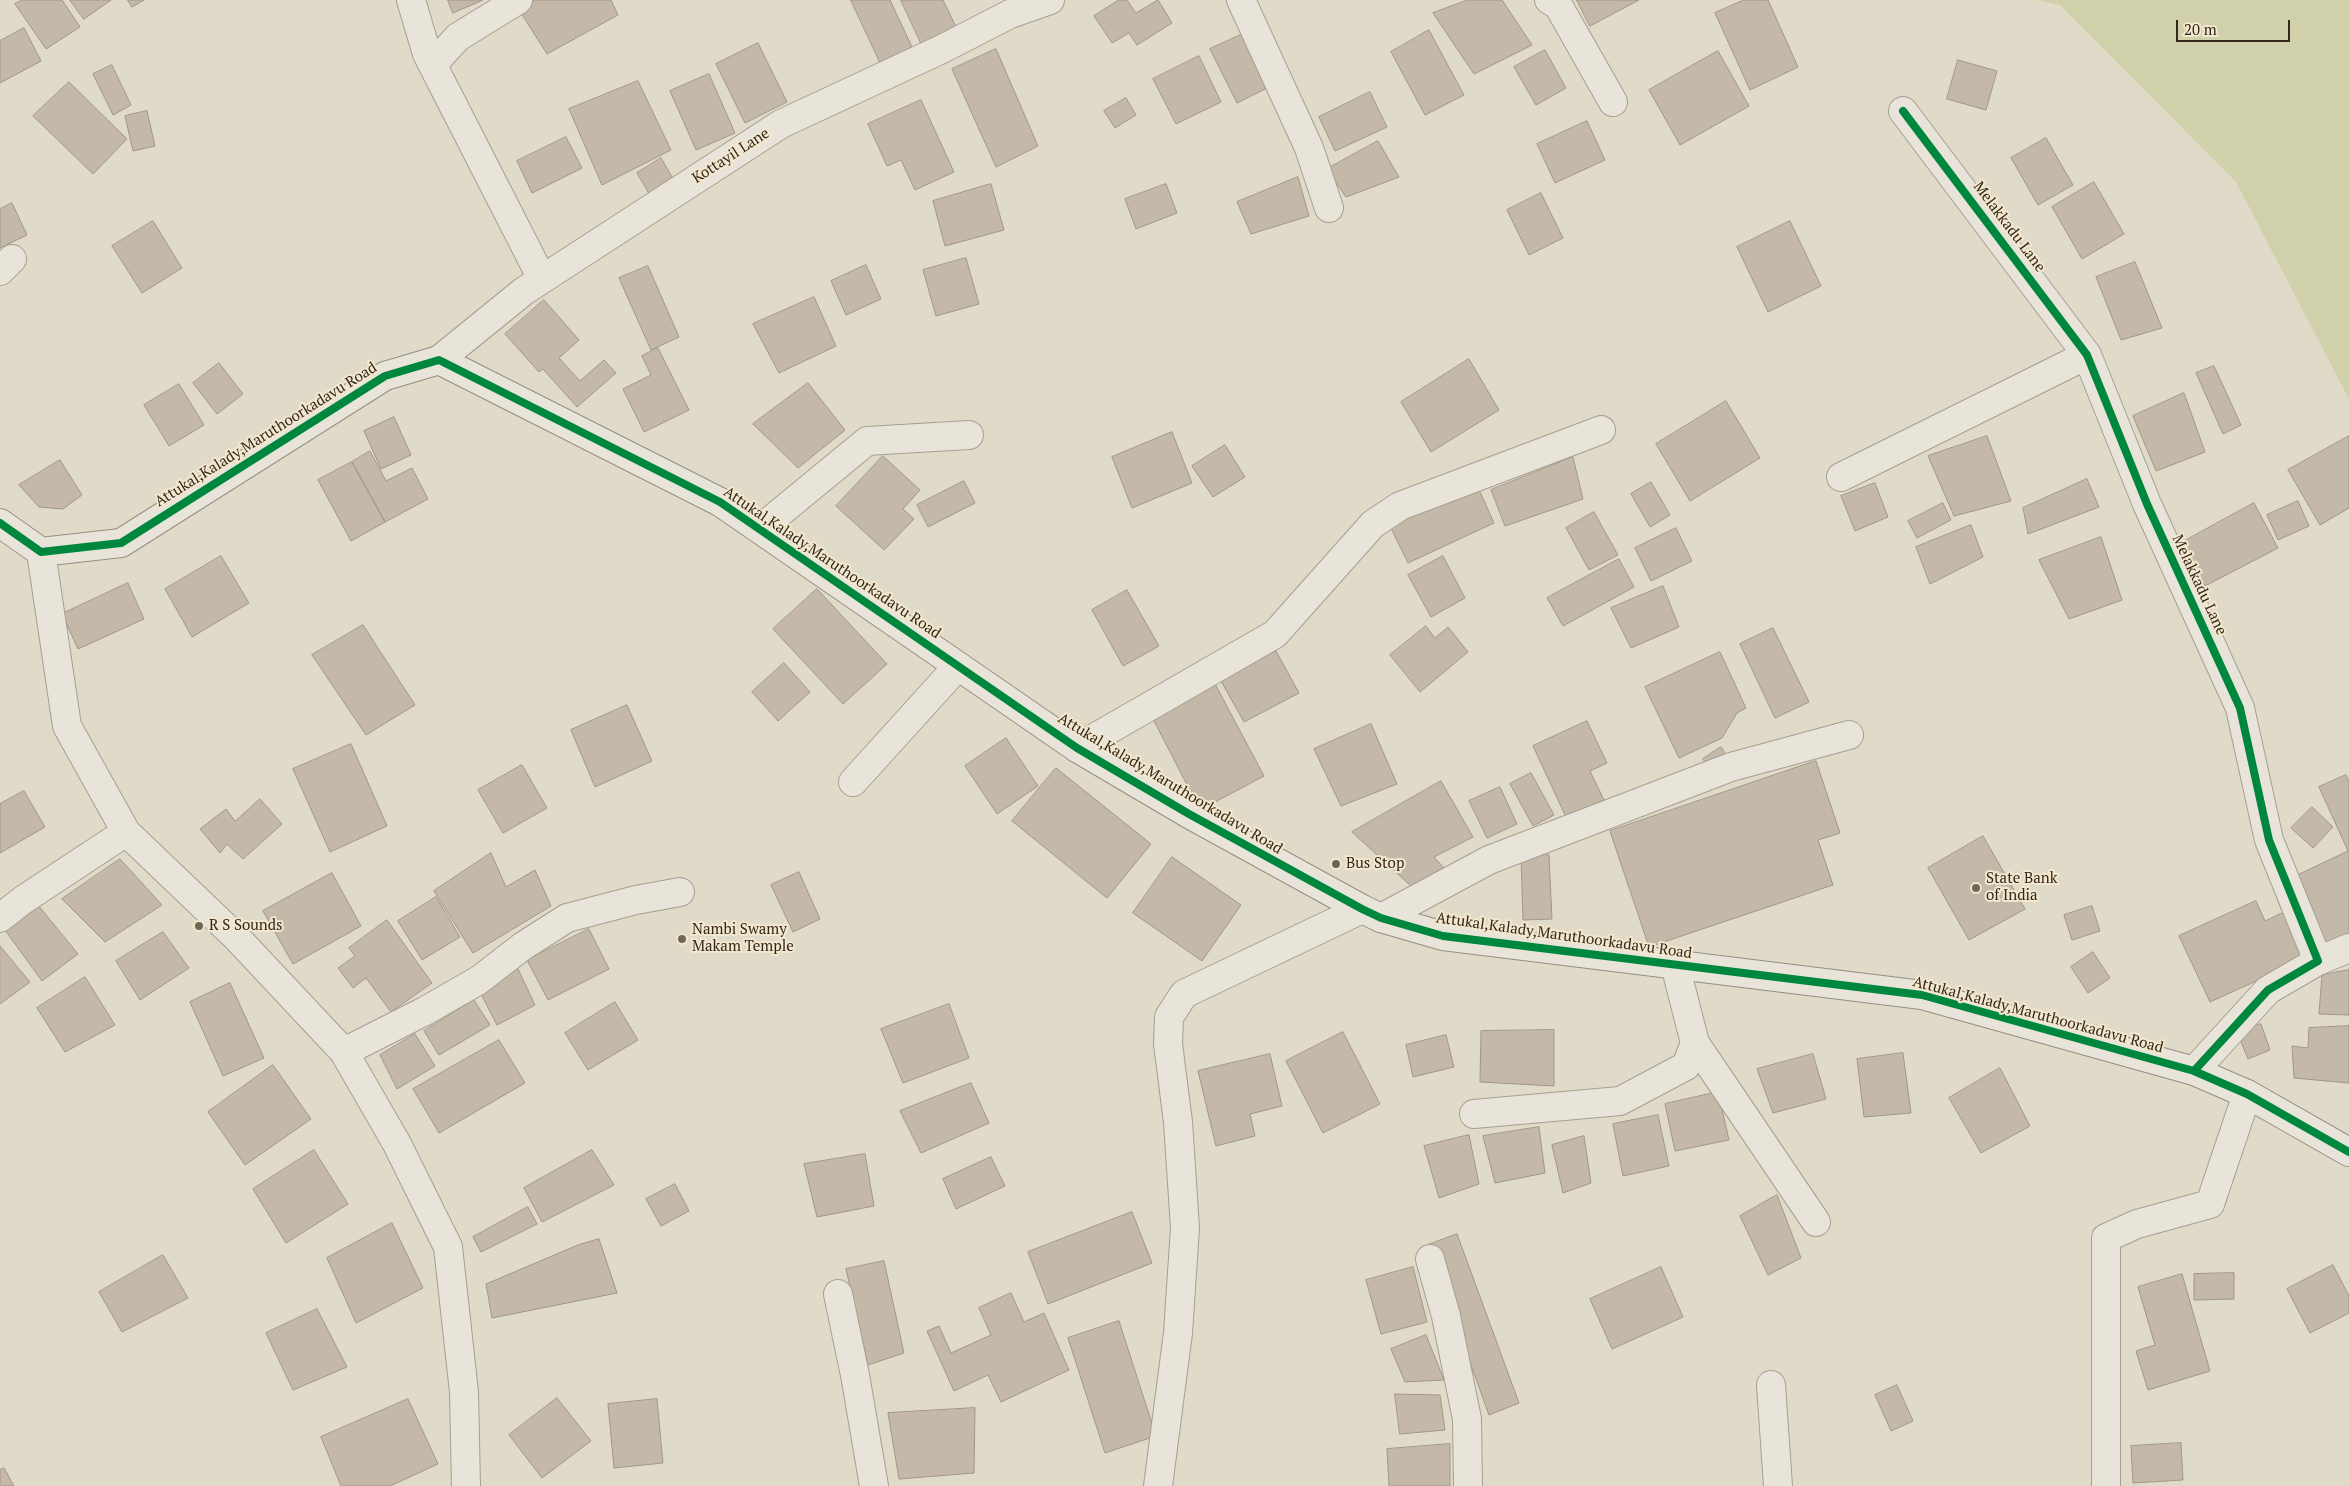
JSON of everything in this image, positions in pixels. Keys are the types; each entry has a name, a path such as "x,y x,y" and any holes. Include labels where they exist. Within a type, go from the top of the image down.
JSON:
{"street":[{"path":"411,0 428,54 542,279"},
{"path":"433,64 458,37 518,0"},
{"name":"Kottayil Lane","path":"439,360 524,291 781,124 942,49 1010,14 1050,0"},
{"path":"1241,0 1309,148 1329,208"},
{"path":"1549,0 1558,5 1613,102"},
{"name":"Melakkadu Lane","path":"1903,111 2087,355 2147,504 2240,708 2269,840 2318,961"},
{"path":"1841,477 2087,355"},
{"name":"Attukal,Kalady,Maruthoorkadavu Road","path":"41,552 120,543 385,376 439,360 720,502 1077,748 1198,819 1371,913 1443,936 1922,995 2194,1071 2247,1094 2349,1152"},
{"path":"1077,748 1275,634 1373,524 1400,506 1600,430"},
{"path":"760,529 867,441 969,435"},
{"path":"0,523 41,552 67,726 126,832 237,938 344,1052 396,1144 448,1246 464,1392 466,1486"},
{"path":"853,782 958,666"},
{"path":"1158,1486 1178,1332 1185,1228 1178,1122 1168,1044 1169,1017 1184,994 1489,860 1732,767 1849,735"},
{"path":"0,918 23,900 126,832"},
{"path":"344,1052 425,1012 479,980 523,946 568,918 636,900 680,892"},
{"path":"2194,1071 2268,990 2318,961 2349,948"},
{"path":"1675,965 1695,1043 1816,1222"},
{"path":"1474,1114 1620,1101 1686,1066 1695,1043"},
{"path":"2106,1486 2106,1238 2137,1224 2210,1204 2247,1094"},
{"path":"1430,1259 1446,1316 1467,1419 1468,1486"},
{"path":"838,1294 855,1375 874,1486"},
{"path":"1771,1385 1778,1486"}],"green space":[{"path":"2036,0 2349,0 2349,399 2236,182 2060,5"}],"building":[{"path":"22,0 62,0 80,27 46,49 15,4"},
{"path":"70,0 111,0 84,19"},
{"path":"128,0 144,0 132,7"},
{"path":"448,0 483,0 453,13"},
{"path":"525,0 611,0 618,15 547,54 516,5"},
{"path":"851,0 890,0 912,47 880,62"},
{"path":"901,0 943,0 956,27 921,43"},
{"path":"1119,0 1127,0 1136,13 1158,0 1172,23 1137,45 1129,33 1112,43 1094,16"},
{"path":"1468,0 1502,0 1532,45 1474,74 1433,13"},
{"path":"1577,0 1639,0 1590,26"},
{"path":"1744,0 1768,0 1798,67 1750,90 1715,13"},
{"path":"24,28 41,61 0,83 0,41"},
{"path":"1429,30 1464,95 1425,115 1391,52"},
{"path":"1245,33 1271,86 1237,103 1210,49"},
{"path":"758,43 787,102 745,123 716,64"},
{"path":"996,49 1038,146 996,167 952,69"},
{"path":"1545,50 1566,88 1536,105 1514,67"},
{"path":"1718,51 1749,106 1680,145 1649,90"},
{"path":"1199,56 1221,102 1176,124 1153,79"},
{"path":"1958,60 1997,71 1986,110 1947,99"},
{"path":"112,65 131,105 113,115 93,74"},
{"path":"709,74 735,133 696,150 670,91"},
{"path":"638,81 671,150 602,185 569,109"},
{"path":"69,82 127,139 93,174 33,116"},
{"path":"1370,92 1387,127 1335,151 1319,117"},
{"path":"1126,98 1136,115 1115,128 1104,111"},
{"path":"921,100 954,172 915,190 901,160 887,166 868,124"},
{"path":"147,111 155,146 133,151 125,116"},
{"path":"1587,121 1605,160 1555,183 1537,144"},
{"path":"566,137 582,168 532,193 517,161"},
{"path":"2046,138 2073,185 2038,205 2011,158"},
{"path":"1378,141 1399,177 1346,197 1327,169"},
{"path":"661,158 675,182 651,197 637,173"},
{"path":"1298,177 1309,216 1251,234 1237,202"},
{"path":"2094,182 2124,234 2082,259 2052,207"},
{"path":"991,184 1004,230 945,246 933,201"},
{"path":"1166,184 1177,213 1136,229 1125,199"},
{"path":"1541,193 1563,238 1529,255 1507,210"},
{"path":"12,203 27,235 0,248 0,209"},
{"path":"153,221 182,268 142,293 112,246"},
{"path":"1790,221 1821,286 1768,312 1737,247"},
{"path":"966,258 979,304 936,316 923,270"},
{"path":"2135,262 2162,328 2121,340 2096,277"},
{"path":"866,265 881,299 846,315 831,281"},
{"path":"648,266 679,337 651,350 619,278"},
{"path":"814,297 836,346 779,373 753,324"},
{"path":"544,300 579,340 559,358 580,381 604,360 616,373 577,407 543,369 539,372 505,334"},
{"path":"658,348 689,410 644,432 623,389 651,375 642,356"},
{"path":"1469,359 1499,410 1431,452 1401,402"},
{"path":"219,363 243,394 217,414 193,383"},
{"path":"2214,366 2241,425 2223,434 2196,373"},
{"path":"808,383 845,430 798,468 753,424"},
{"path":"179,384 204,425 169,446 144,405"},
{"path":"2184,393 2205,452 2156,471 2133,416"},
{"path":"1726,401 1760,458 1690,501 1656,444"},
{"path":"394,417 411,455 381,469 364,431"},
{"path":"1172,432 1192,483 1132,508 1112,457"},
{"path":"1987,436 2011,501 1954,516 1928,456"},
{"path":"2349,436 2349,508 2320,525 2288,470"},
{"path":"1225,445 1245,477 1213,497 1192,466"},
{"path":"370,451 386,481 412,468 428,499 385,522 352,462"},
{"path":"883,456 920,490 903,509 914,519 884,550 836,506"},
{"path":"1573,457 1583,499 1505,526 1491,490"},
{"path":"60,460 82,495 63,509 39,507 19,485"},
{"path":"352,462 385,522 351,541 318,480"},
{"path":"2087,479 2099,507 2028,534 2023,508"},
{"path":"964,481 975,503 928,527 917,505"},
{"path":"1651,482 1670,515 1650,527 1631,494"},
{"path":"1476,483 1494,523 1408,563 1389,524"},
{"path":"1875,483 1888,517 1855,531 1841,496"},
{"path":"2298,501 2309,526 2278,540 2267,515"},
{"path":"1943,503 1951,520 1917,538 1908,521"},
{"path":"2254,503 2278,548 2205,586 2181,543"},
{"path":"1594,512 1618,555 1589,570 1566,528"},
{"path":"1971,525 1983,557 1930,584 1916,547"},
{"path":"1676,528 1692,561 1651,581 1635,548"},
{"path":"2101,537 2122,600 2069,619 2039,560"},
{"path":"221,556 249,603 192,637 165,589"},
{"path":"1443,556 1465,598 1431,617 1408,575"},
{"path":"1619,559 1634,587 1563,626 1547,598"},
{"path":"128,583 144,619 78,649 62,614"},
{"path":"1663,586 1679,627 1631,648 1611,608"},
{"path":"817,589 887,664 843,704 773,629"},
{"path":"1127,590 1159,646 1123,666 1092,610"},
{"path":"363,625 415,705 366,735 312,655"},
{"path":"1426,626 1435,638 1448,627 1468,652 1420,692 1390,655"},
{"path":"1773,628 1809,702 1775,718 1740,644"},
{"path":"1276,651 1299,693 1244,722 1221,681"},
{"path":"1720,652 1746,708 1737,713 1722,738 1679,758 1645,687"},
{"path":"784,663 810,692 778,721 752,692"},
{"path":"1214,682 1264,776 1200,810 1151,715"},
{"path":"627,705 652,761 595,787 571,730"},
{"path":"1587,721 1607,763 1590,771 1604,800 1566,817 1533,746"},
{"path":"1371,724 1397,784 1341,806 1314,749"},
{"path":"1006,738 1038,786 997,814 965,766"},
{"path":"351,744 387,826 330,852 293,769"},
{"path":"1721,747 1737,772 1719,784 1703,759"},
{"path":"1816,761 1840,833 1818,840 1833,885 1649,947 1610,831"},
{"path":"522,765 547,808 503,833 478,790"},
{"path":"1056,768 1151,844 1107,898 1012,821"},
{"path":"1531,773 1554,815 1533,826 1510,784"},
{"path":"2346,775 2349,781 2349,937 2324,948 2291,878 2348,851 2319,787"},
{"path":"1441,781 1473,837 1434,857 1445,869 1412,887 1352,832"},
{"path":"1500,787 1517,824 1487,838 1469,801"},
{"path":"24,791 45,827 0,853 0,804"},
{"path":"260,799 282,824 243,859 227,844 220,853 200,829 226,809 235,821"},
{"path":"2312,807 2333,827 2313,848 2291,828"},
{"name":"State Bank of India","path":"1983,836 2025,909 1969,940 1928,868"},
{"path":"491,853 506,887 535,870 551,906 473,953 434,891"},
{"path":"1549,855 1552,919 1523,920 1521,857"},
{"path":"1172,857 1241,905 1202,961 1133,913"},
{"path":"120,859 162,905 105,942 62,899"},
{"path":"799,872 820,919 793,932 771,885"},
{"path":"332,873 361,926 293,964 263,911"},
{"path":"436,897 460,937 422,960 398,921"},
{"path":"2256,901 2265,921 2288,910 2309,957 2210,1002 2179,936"},
{"path":"38,905 78,954 42,981 5,930"},
{"path":"2092,906 2100,931 2072,940 2064,915"},
{"path":"387,920 432,983 391,1012 366,978 353,988 338,968 355,956 349,948"},
{"path":"589,929 609,969 548,1000 527,960"},
{"path":"163,932 189,968 140,1000 116,961"},
{"path":"0,946 30,982 0,1004"},
{"path":"2093,952 2110,978 2088,993 2071,967"},
{"path":"518,969 535,1005 497,1025 479,990"},
{"path":"2349,970 2349,1015 2319,1014 2322,975"},
{"path":"85,977 115,1025 65,1052 37,1008"},
{"path":"230,983 264,1058 223,1076 190,1002"},
{"path":"474,1000 490,1025 439,1055 424,1031"},
{"path":"615,1002 638,1040 588,1070 565,1033"},
{"path":"949,1004 969,1058 903,1083 881,1029"},
{"path":"2261,1024 2270,1050 2248,1059 2237,1032"},
{"path":"2349,1026 2349,1083 2294,1078 2292,1046 2308,1048 2309,1028"},
{"path":"1554,1030 1554,1086 1480,1082 1481,1031"},
{"path":"1343,1032 1380,1104 1323,1133 1286,1061"},
{"path":"415,1034 435,1066 397,1089 380,1055"},
{"path":"1446,1035 1454,1067 1413,1077 1406,1045"},
{"path":"499,1040 525,1083 439,1133 413,1089"},
{"path":"1903,1053 1911,1113 1864,1117 1857,1059"},
{"path":"1270,1054 1282,1106 1250,1114 1255,1136 1216,1146 1198,1071"},
{"path":"1813,1054 1826,1099 1773,1113 1757,1069"},
{"path":"273,1065 311,1119 245,1165 208,1112"},
{"path":"2000,1068 2030,1126 1981,1153 1949,1098"},
{"path":"971,1083 989,1123 921,1153 900,1111"},
{"path":"1718,1092 1729,1140 1675,1151 1665,1104"},
{"path":"1658,1115 1669,1166 1623,1176 1613,1124"},
{"path":"1539,1127 1545,1173 1495,1183 1483,1136"},
{"path":"1469,1135 1479,1184 1439,1198 1424,1146"},
{"path":"1584,1136 1591,1183 1563,1193 1552,1145"},
{"path":"314,1150 348,1204 286,1243 253,1189"},
{"path":"592,1150 614,1185 542,1222 524,1188"},
{"path":"865,1154 874,1206 817,1217 804,1164"},
{"path":"991,1157 1005,1186 956,1209 943,1179"},
{"path":"675,1184 689,1211 661,1226 646,1199"},
{"path":"1777,1195 1801,1258 1768,1275 1740,1216"},
{"path":"528,1207 537,1224 481,1252 473,1237"},
{"path":"1132,1212 1152,1263 1048,1304 1028,1252"},
{"path":"392,1223 423,1288 356,1323 327,1258"},
{"path":"1457,1234 1519,1403 1489,1415 1428,1245"},
{"path":"599,1239 617,1293 492,1318 486,1284 578,1245"},
{"path":"163,1255 188,1298 122,1332 99,1292"},
{"path":"884,1261 904,1353 868,1365 846,1269"},
{"path":"2333,1265 2349,1296 2349,1313 2310,1333 2287,1289"},
{"path":"1413,1267 1427,1322 1381,1334 1366,1280"},
{"path":"1661,1267 1683,1317 1612,1349 1590,1299"},
{"path":"2234,1273 2234,1299 2194,1300 2194,1274"},
{"path":"2182,1274 2210,1371 2148,1390 2136,1351 2155,1345 2138,1287"},
{"path":"1011,1293 1024,1322 1044,1313 1069,1370 1001,1402 988,1375 954,1391 927,1331 939,1326 951,1353 991,1335 979,1308"},
{"path":"317,1309 347,1367 293,1390 266,1333"},
{"path":"1119,1321 1156,1436 1105,1453 1068,1338"},
{"path":"1426,1335 1444,1380 1405,1382 1391,1349"},
{"path":"1897,1385 1913,1421 1891,1431 1875,1395"},
{"path":"1395,1394 1440,1395 1445,1430 1400,1434"},
{"path":"557,1398 591,1441 542,1478 509,1435"},
{"path":"408,1399 438,1464 390,1486 341,1486 321,1437"},
{"path":"657,1399 663,1463 614,1468 608,1404"},
{"path":"975,1408 974,1473 899,1479 888,1413"},
{"path":"2181,1443 2183,1480 2133,1483 2131,1446"},
{"path":"1450,1444 1450,1486 1389,1486 1387,1449"},
{"path":"4,1468 14,1486 0,1486 0,1470"}],"cycle path":[{"path":"1903,111 2087,355 2147,504 2240,708 2269,840 2318,961 2268,990 2194,1071"},
{"path":"0,523 41,552 121,543 385,376 439,360 720,502 1077,748 1189,814 1381,918 1443,936 1922,995 2194,1071 2247,1094 2349,1152"}],"place":[{"name":"Bus Stop","path":"1336,864"},
{"name":"State Bank of India","path":"1976,888"},
{"name":"R S Sounds","path":"199,926"},
{"name":"Nambi Swamy Makam Temple","path":"682,939"}]}
